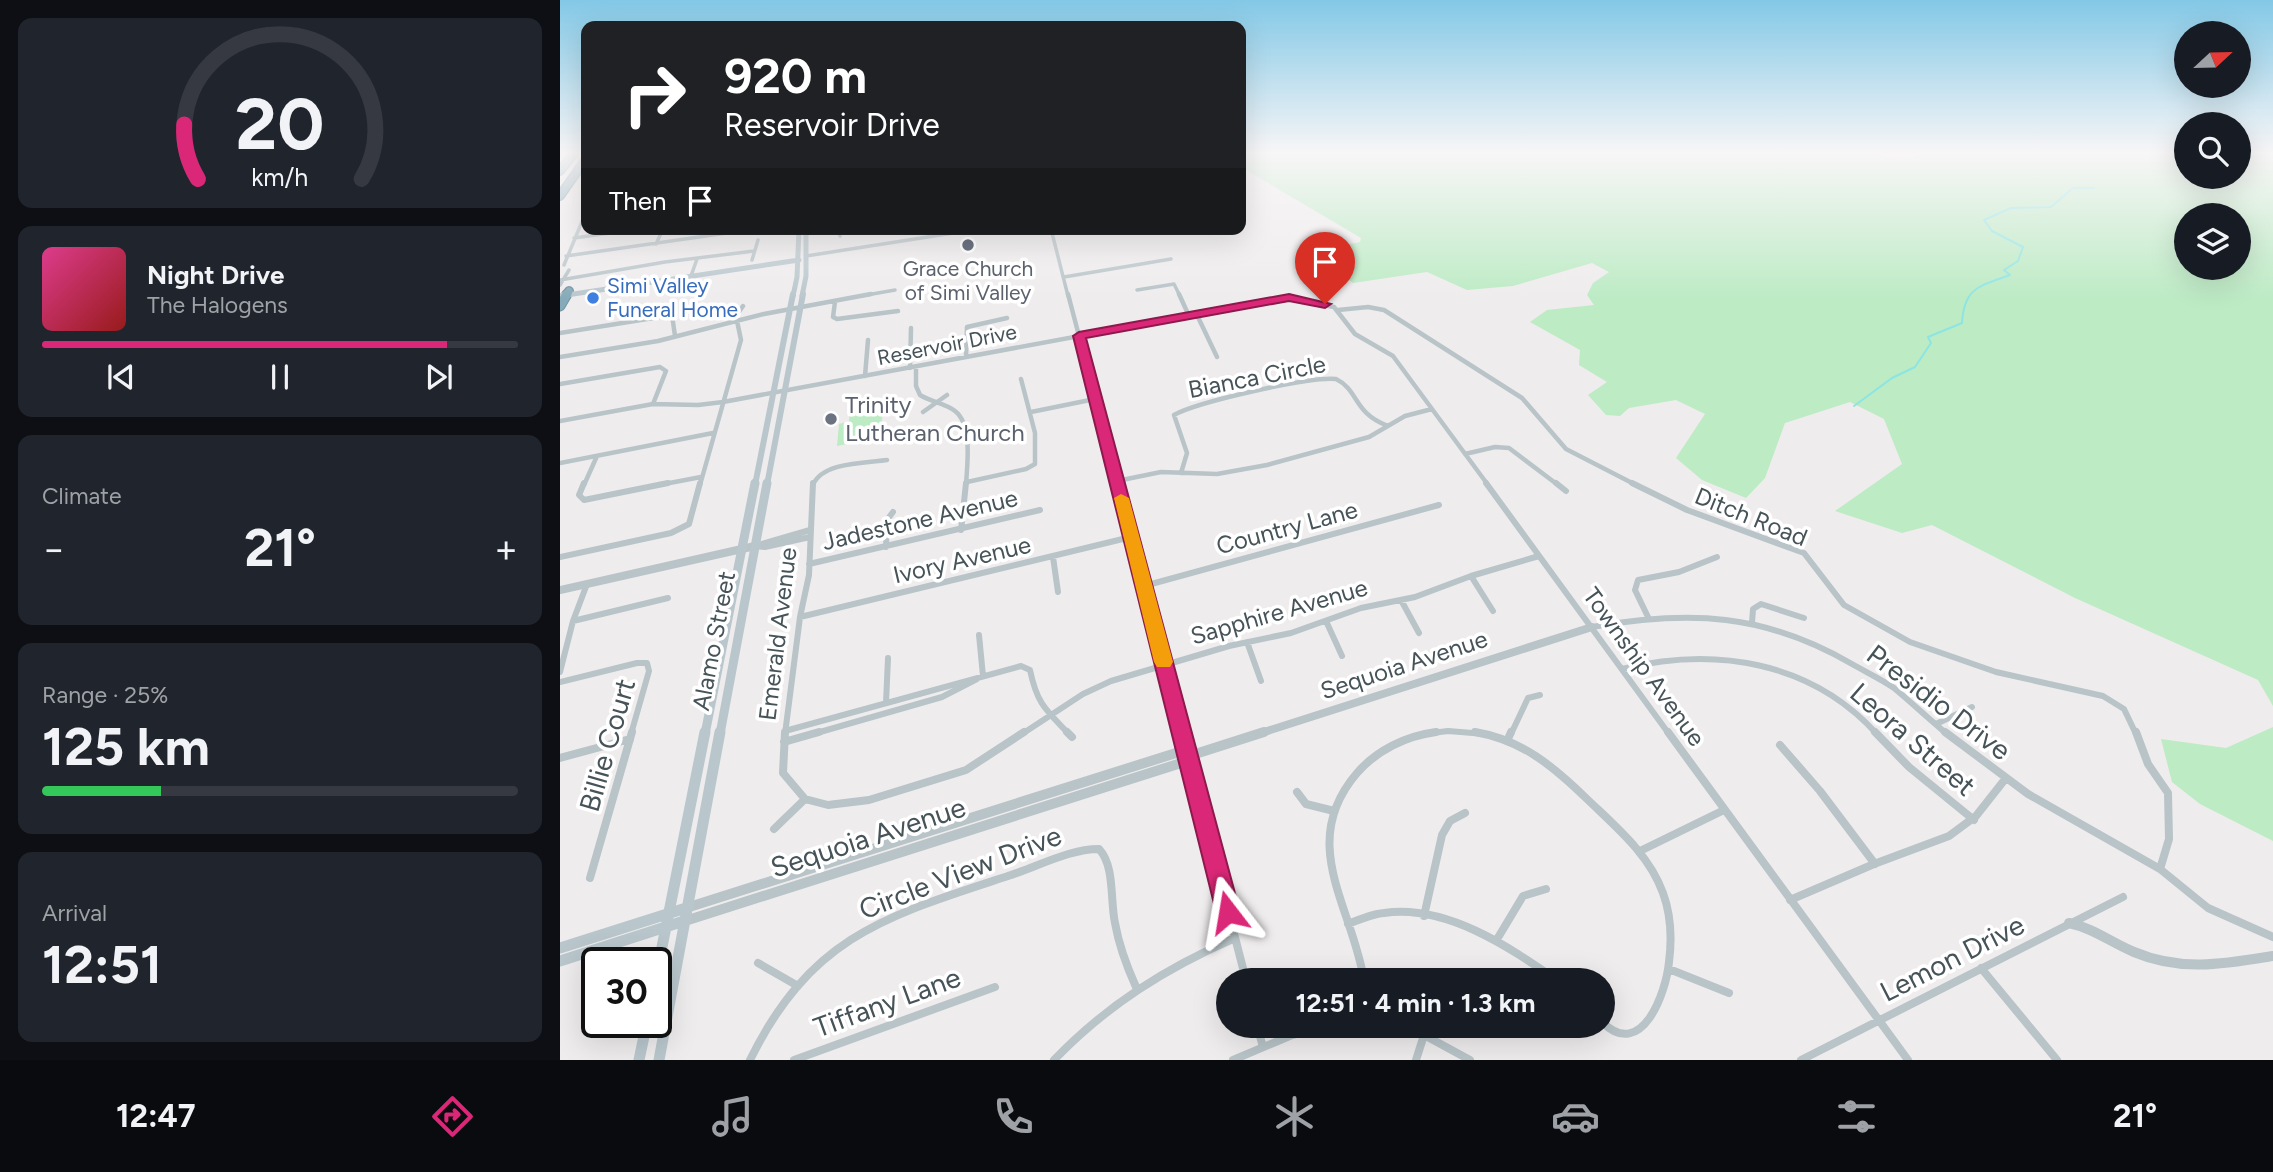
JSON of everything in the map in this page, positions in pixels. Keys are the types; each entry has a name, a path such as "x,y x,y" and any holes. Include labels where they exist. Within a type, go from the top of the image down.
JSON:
{"highway":[{"path":"560,306 564,294"}],"main road":[{"name":"Alamo Street","path":"662,947 790,309 799,235"},
{"name":"Alamo Street","path":"659,1060 800,308 806,235"},
{"path":"564,294 806,257"},
{"name":"Sequoia Avenue","path":"560,948 670,913 685,915"},
{"name":"Sequoia Avenue","path":"560,961 667,926 685,915"},
{"path":"638,1060 643,1038"}],"street":[{"path":"564,265 581,225"},
{"path":"574,238 596,235"},
{"path":"656,244 660,235"},
{"path":"566,256 715,235"},
{"path":"806,257 935,235"},
{"path":"1053,235 1242,968"},
{"path":"752,260 758,240"},
{"path":"561,282 754,251"},
{"path":"692,274 697,259"},
{"path":"1064,277 1171,259"},
{"path":"561,282 569,270"},
{"path":"1138,290 1174,284 1189,316"},
{"path":"560,357 895,290"},
{"name":"Reservoir Drive","path":"560,421 653,404 698,405 723,402 1289,298 1332,306 1338,310"},
{"path":"835,302 834,318 898,311"},
{"path":"560,557 684,528 690,520 741,340 737,312 743,306"},
{"name":"Ditch Road","path":"1338,310 1367,307 1384,310 1522,398 1566,449 1582,459 1687,510 1804,553 1844,605 1900,637 1973,666 2103,696 2124,709 2131,719 2148,764 2168,793 2169,839 2160,869"},
{"name":"Township Avenue","path":"1338,310 1355,334 1393,356 1908,1060"},
{"path":"560,332 672,315 675,336"},
{"path":"1197,315 1217,357"},
{"path":"966,357 967,327 1007,318"},
{"path":"911,328 913,367 918,391 924,398 953,409 962,418 967,504 961,530"},
{"path":"865,376 868,340"},
{"path":"560,384 663,368 666,371 653,404"},
{"name":"Bianca Circle","path":"1181,472 1187,453 1174,415 1184,408 1335,378 1345,382 1364,413 1388,426"},
{"path":"967,482 1026,469 1035,464 1036,446 1031,412 1021,379"},
{"path":"923,412 947,395"},
{"path":"1031,412 1096,399"},
{"path":"1117,481 1152,473 1217,474 1267,465 1353,442 1405,416 1432,409"},
{"path":"560,463 713,433"},
{"path":"1465,454 1495,447 1509,448 1566,491"},
{"path":"597,456 579,495 584,500 701,477"},
{"name":"Emerald Avenue","path":"805,799 783,773 785,731 809,564 813,482 824,472 887,460"},
{"name":"Country Lane","path":"1144,586 1440,505"},
{"name":"Jadestone Avenue","path":"809,564 1040,510"},
{"path":"886,547 887,520 893,512"},
{"path":"560,590 755,545 765,547 810,533"},
{"name":"Ivory Avenue","path":"800,617 1131,537"},
{"name":"Sapphire Avenue","path":"805,799 828,805 855,803 946,779 985,760 1095,688 1164,665 1291,633 1361,608 1430,593 1471,576 1539,556"},
{"path":"1053,557 1058,592"},
{"path":"1648,617 1635,590 1638,580 1679,572 1717,557"},
{"path":"1471,576 1493,611"},
{"path":"560,672 573,621 587,584"},
{"path":"573,621 668,598"},
{"path":"1401,600 1419,634"},
{"path":"1752,623 1753,609 1761,604 1772,606 1789,616 1804,618"},
{"name":"Presidio Drive","path":"1592,627 1648,617 1704,617 1752,623 1801,638 1848,659 1892,688 1971,754 2028,794 2160,869"},
{"path":"1326,621 1342,656"},
{"name":"Sequoia Avenue","path":"685,915 1176,753 1189,756 1592,627"},
{"path":"979,635 983,676"},
{"path":"1247,642 1261,681"},
{"name":"Leora Street","path":"1622,670 1660,659 1700,656 1745,661 1802,680 1849,707 1908,766 1974,820"},
{"path":"885,714 888,658"},
{"name":"Billie Court","path":"560,682 637,663 647,663 649,671 590,878"},
{"path":"785,731 1015,667 1027,667 1031,670 1035,694 1051,716 1072,737"},
{"path":"784,742 956,692 983,676"},
{"path":"1508,740 1528,698 1540,695"},
{"path":"1936,724 1972,707"},
{"path":"1362,968 1329,861 1329,835 1334,811 1345,789 1362,768 1384,750 1406,739 1456,730 1483,733 1530,750 1549,764 1640,851 1656,878 1667,907 1672,940 1669,969 1662,992 1651,1013 1636,1032 1623,1036 1615,1031"},
{"path":"560,758 630,739"},
{"path":"1780,745 1820,791 1875,864"},
{"path":"1790,900 1875,864 1937,844 1974,820 2006,778"},
{"path":"1297,792 1306,804 1334,811"},
{"path":"774,829 805,799"},
{"path":"1640,851 1687,825 1724,810"},
{"path":"1424,916 1442,835 1450,821 1465,813"},
{"name":"Circle View Drive","path":"750,1060 769,1024 798,986 839,948 890,917 1092,847 1102,851 1108,859 1108,875 1121,954 1136,987"},
{"path":"2160,869 2208,908 2273,937"},
{"path":"1496,941 1510,914 1524,896 1546,889"},
{"name":"Lemon Drive","path":"1801,1060 2123,897"},
{"path":"1348,924 1387,912 1424,916 1461,926 1496,941 1538,968"},
{"path":"2069,923 2081,925 2144,956 2180,966 2217,967 2273,956"},
{"path":"1054,1060 1095,1019 1136,987 1184,959 1235,938"},
{"path":"758,963 798,986"},
{"path":"1980,968 2057,1060"},
{"path":"1669,969 1729,993"},
{"name":"Tiffany Lane","path":"794,1060 995,987"},
{"path":"1260,1038 1263,1047"},
{"path":"1233,1060 1285,1038"},
{"path":"1416,1060 1423,1038"},
{"path":"1430,1038 1470,1060"}],"green space":[{"path":"1299,201 2273,201 2273,706 2258,680 2075,598 1932,525 1902,533 1835,511 1902,464 1884,419 1850,402 1785,423 1765,478 1746,498 1702,480 1676,458 1705,414 1676,400 1629,408 1620,416 1606,415 1588,395 1607,382 1579,365 1580,350 1530,322 1547,310 1594,305 1587,295 1593,283 1609,272 1592,263 1513,286 1467,290 1427,272 1353,283 1314,251 1360,242 1361,238"},
{"path":"880,398 879,406 883,405 881,437 837,446 839,424 849,421 850,409 868,405 870,408 866,401"},
{"path":"2273,727 2273,841 2200,804 2172,782 2161,739 2226,748"}],"waterway":[{"path":"1854,406 1892,378 1915,367 1931,343 1928,337 1962,323 1966,302 1975,290 2010,275 2004,270 2018,261 2023,247 1992,231 1984,220 2011,208 2051,207 2057,201"}],"slow traffic":[{"path":"1121,498 1163,662"}],"place":[{"name":"Grace Church of Simi Valley","path":"968,245"},
{"name":"Simi Valley Funeral Home","path":"593,298"},
{"name":"Trinity Lutheran Church","path":"831,419"}],"route":[{"path":"1228,912 1079,336 1289,298 1325,304"}]}
